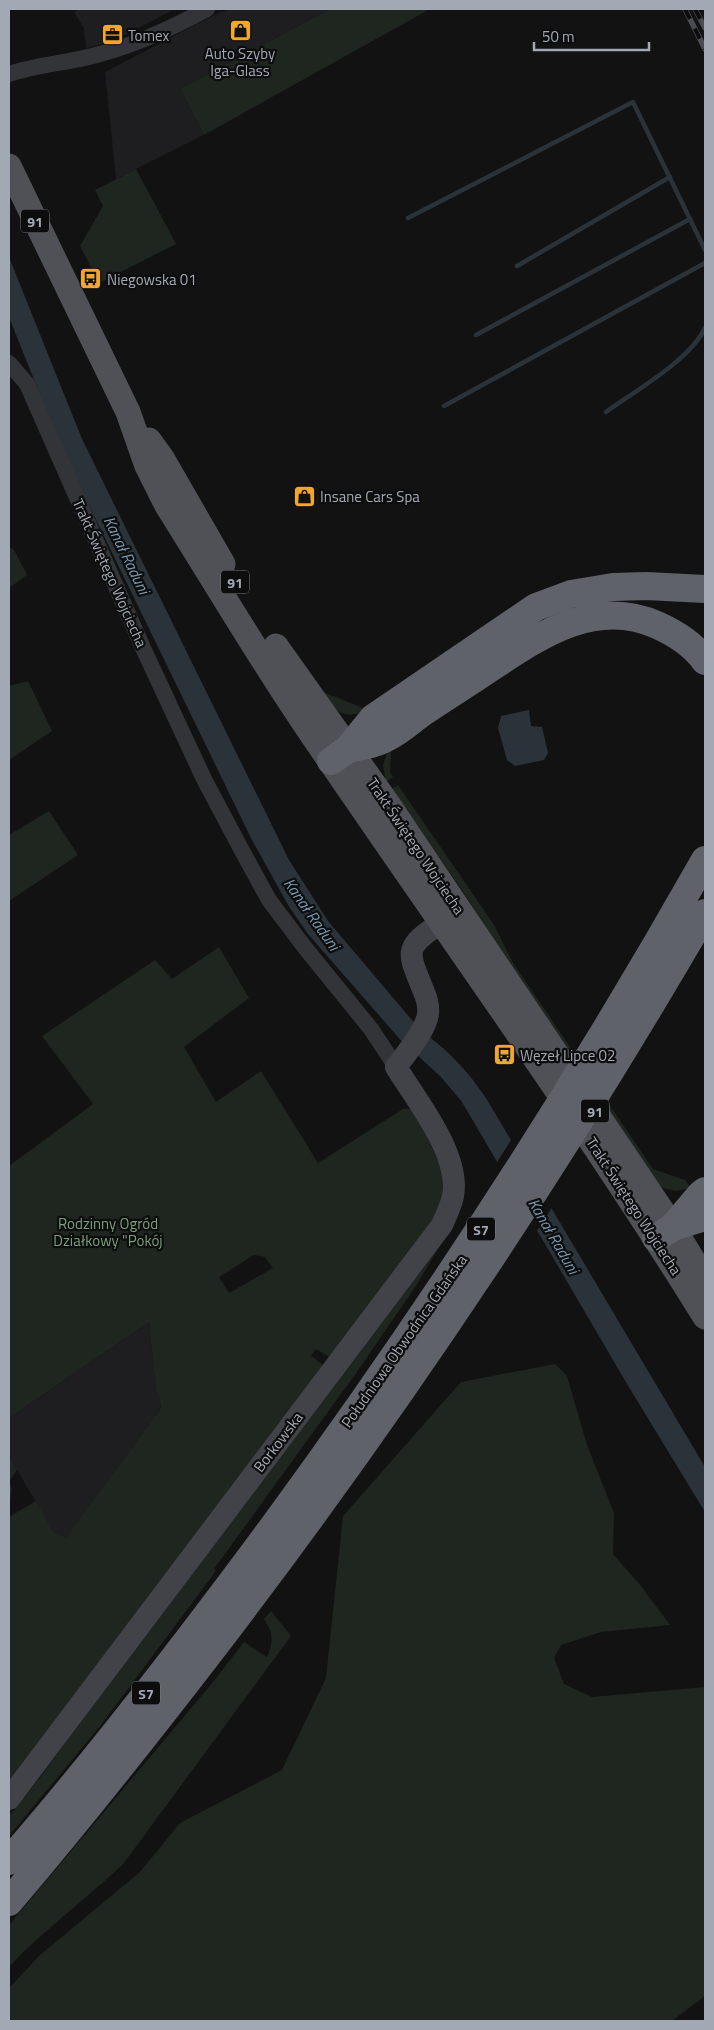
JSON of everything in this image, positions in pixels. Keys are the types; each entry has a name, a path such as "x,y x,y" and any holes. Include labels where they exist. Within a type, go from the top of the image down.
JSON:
{"highway":[{"path":"416,703 525,614 549,602 592,589 613,586 662,586 705,589"},
{"path":"340,755 373,718 416,703 534,640 572,622 593,617 618,616 648,621 672,632 689,644 705,661"},
{"name":"Południowa Obwodnica Gdańska","path":"242,1590 373,1388 480,1230 622,1004 705,860"},
{"name":"Południowa Obwodnica Gdańska","path":"242,1590 366,1442 478,1280 592,1102 705,913"},
{"path":"676,964 705,935"},
{"path":"665,1232 705,1191"},
{"path":"665,1232 705,1217"},
{"name":"S7","path":"9,1902 131,1753 242,1590"},
{"name":"S7","path":"9,1861 242,1590"}],"main road":[{"name":"Trakt Świętego Wojciecha","path":"9,166 128,412 147,466 166,504 304,723 340,755 388,804 665,1232 705,1317"},
{"name":"Trakt Świętego Wojciecha","path":"340,755 441,923 527,1045 665,1232 705,1280"}],"street":[{"path":"9,74 98,55 127,46 165,31 207,9"},
{"name":"Trakt Świętego Wojciecha","path":"9,363 27,384 108,571 196,761 269,900 371,1029 401,1061 424,1025 429,1008 410,958 412,947 420,936 441,923"},
{"name":"Borkowska","path":"9,1799 442,1225 453,1195 450,1160 401,1061"}],"shaded area":[{"path":"80,9 175,9 129,33 103,44 86,48 84,28 74,12"},
{"path":"229,9 330,9 180,89 204,135 116,179 105,72"},
{"path":"149,1322 156,1390 159,1394 161,1408 66,1539 54,1533 9,1456 9,1418"}],"green space":[{"path":"330,9 430,9 204,135 180,89"},
{"path":"136,169 176,244 99,283 80,246 103,206 95,190"},
{"path":"9,547 14,550 27,575 9,588"},
{"path":"28,681 52,731 9,760 9,686"},
{"path":"315,689 361,707 364,711 356,714 342,713 331,706"},
{"path":"389,748 391,751 390,772 393,777 386,782 383,765"},
{"path":"398,785 494,925 513,963 653,1169 685,1180 691,1188 675,1191 660,1187 462,890 392,789"},
{"path":"49,811 78,855 9,901 9,835"},
{"name":"Rodzinny Ogród Działkowy \"Pokój","path":"219,947 249,998 184,1047 216,1102 261,1071 318,1163 403,1109 414,1109 442,1169 443,1194 433,1221 333,1359 316,1349 311,1356 322,1364 324,1371 9,1788 9,1517 36,1501 54,1533 66,1538 161,1408 159,1395 156,1390 149,1322 9,1418 9,1166 93,1104 42,1036 155,960 172,979","holes":["254,1255 265,1257 273,1268 229,1293 219,1277"]},
{"path":"438,1249 416,1286 354,1376 214,1569 216,1571 101,1725 9,1836 9,1816"},
{"path":"555,1364 567,1376 587,1445 614,1513 613,1554 641,1586 670,1625 601,1632 561,1645 554,1658 564,1684 592,1697 705,1687 705,1996 672,2021 9,2021 9,1988 40,1955 140,1872 180,1823 282,1770 326,1678 343,1516 461,1382"},
{"path":"9,1456 17,1470 9,1481"},
{"path":"9,1481 12,1490 9,1504"},
{"path":"271,1611 291,1636 124,1863 22,1953 9,1967 9,1925 213,1682 244,1642 267,1657 272,1637 264,1619"}],"water":[{"name":"Kanał Raduni","path":"9,257 82,439 289,860 328,921 417,1026 405,1045 308,934 288,905 252,840 63,452 9,317"},
{"path":"529,710 531,726 542,727 548,753 544,760 515,766 507,760 498,728 501,716"},
{"name":"Kanał Raduni","path":"428,1036 460,1064 486,1098 705,1467 705,1512 627,1384 462,1102 441,1077 416,1054"}],"pier":[{"path":"513,1137 553,1206 535,1234 496,1164"}],"waterway":[{"path":"408,218 633,102 705,250"},
{"path":"517,266 670,177"},
{"path":"476,335 690,219"},
{"path":"444,406 705,263"},
{"path":"606,412 675,363 698,340 705,328"}],"railway":[{"path":"685,9 705,49"},
{"path":"695,9 705,28"}],"place":[{"name":"Auto Szyby Iga-Glass","path":"240,30"},
{"name":"Tomex","path":"112,35"},
{"name":"Niegowska 01","path":"91,279"},
{"name":"Insane Cars Spa","path":"304,496"},
{"name":"Węzeł Lipce 02","path":"504,1055"}]}
